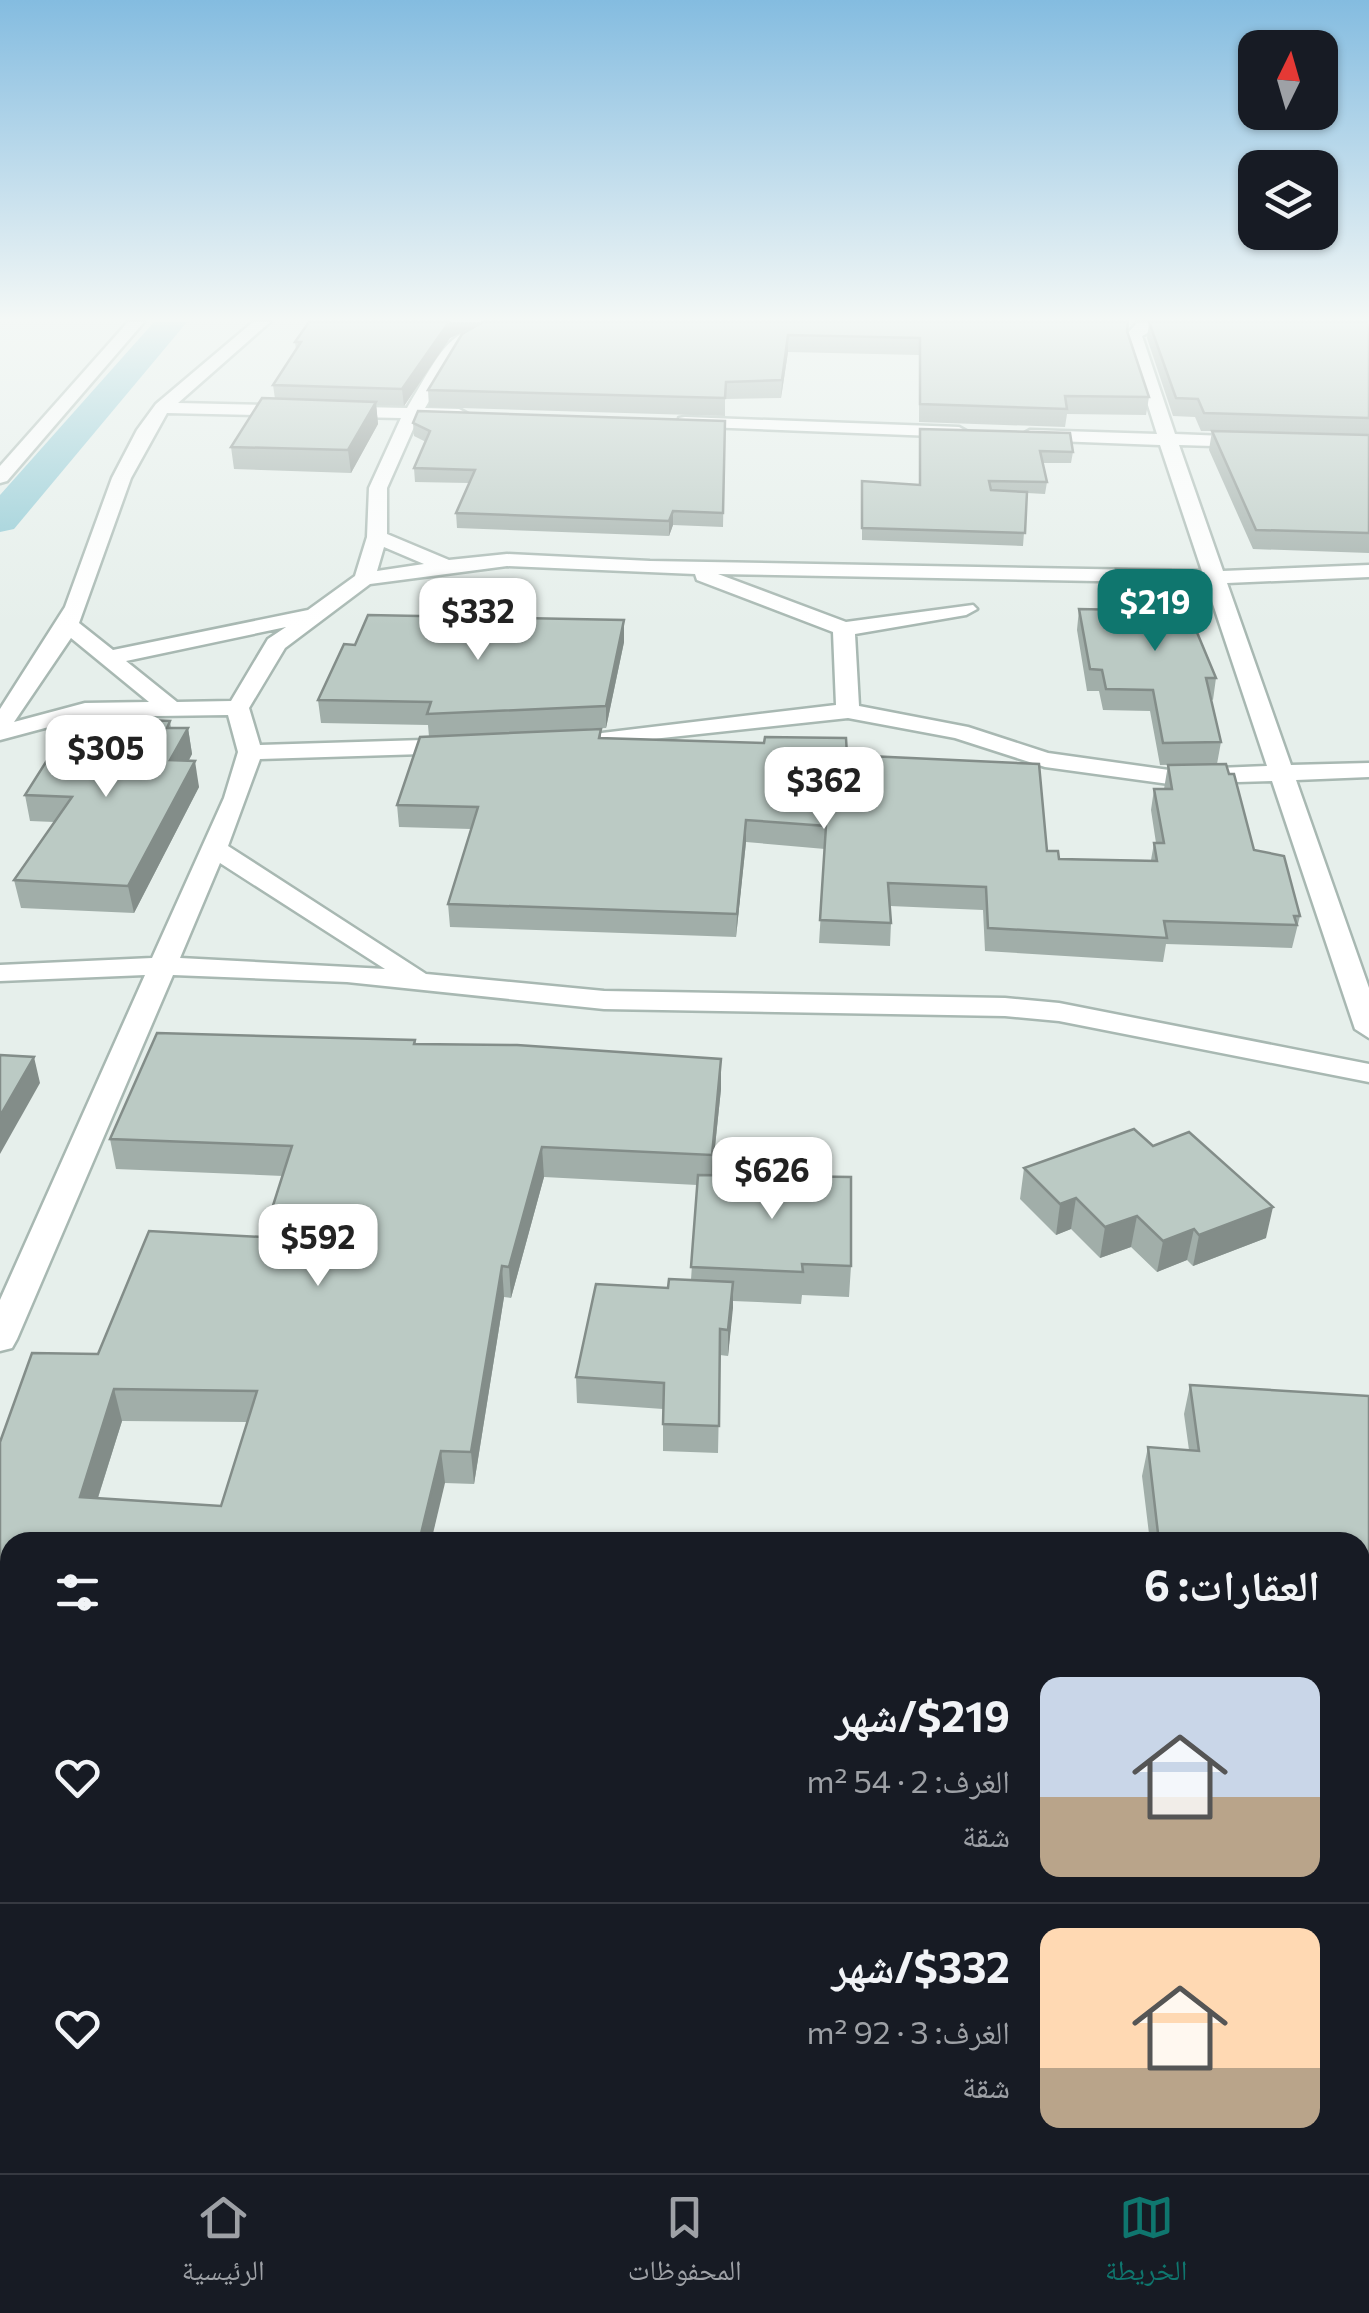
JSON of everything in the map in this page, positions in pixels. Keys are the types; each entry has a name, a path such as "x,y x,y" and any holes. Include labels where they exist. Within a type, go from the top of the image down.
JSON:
{"street":[{"path":"0,477 47,423"},
{"path":"0,725 32,684 67,624 138,436 149,423"},
{"path":"364,578 377,537 378,488 396,441 407,423"},
{"path":"726,423 973,432"},
{"path":"1164,423 1369,1029"},
{"path":"1012,434 1270,442"},
{"path":"377,537 448,566"},
{"path":"0,1339 214,848 250,752 238,708 276,644 364,578 508,560 678,568 1217,578 1369,571"},
{"path":"678,568 844,630 966,609"},
{"path":"108,658 318,613"},
{"path":"67,624 168,706"},
{"path":"844,630 848,711"},
{"path":"0,733 85,710 238,708"},
{"path":"548,744 848,711 960,732 1045,760 1169,777 1369,770"},
{"path":"250,752 474,746"},
{"path":"214,848 420,980"},
{"path":"0,973 71,966 165,966 420,980 586,1000 844,1002 1059,1012 1369,1073"}],"building":[{"path":"246,423 364,423 348,450 231,447"},
{"path":"414,423 725,423 723,513 673,511 669,521 456,513 475,470 414,468 430,431"},
{"path":"920,429 1070,433 1073,452 1040,451 1047,482 989,481 991,490 1027,492 1025,533 862,528 862,481 920,485"},
{"path":"1212,431 1369,435 1369,533 1256,530"},
{"path":"1116,569 1171,570 1216,678 1206,678 1221,742 1163,743 1153,690 1106,689 1102,670 1090,669 1079,609 1128,610"},
{"path":"368,615 624,620 606,706 427,714 431,702 318,700 344,644 355,645"},
{"path":"99,718 170,721 167,728 188,728 170,760 195,761 128,886 14,880 72,797 25,795 70,724 95,725"},
{"path":"601,729 599,738 764,743 765,737 846,738 847,755 1039,764 1047,851 1058,851 1059,859 1157,861 1154,843 1164,843 1154,789 1172,789 1168,765 1226,764 1229,774 1234,774 1254,850 1284,856 1300,916 1294,916 1297,925 1164,921 1167,938 988,928 986,887 888,883 891,923 820,920 826,826 746,820 737,914 448,904 478,807 397,805 420,737"},
{"path":"157,1033 415,1040 414,1044 517,1045 721,1059 712,1155 542,1147 509,1267 502,1266 471,1452 441,1451 421,1532 0,1532 0,1442 32,1353 98,1354 149,1231 263,1237 292,1146 110,1139","holes":["114,1389 257,1391 221,1506 80,1497"]},
{"path":"0,1055 34,1057 0,1116"},
{"path":"1134,1129 1153,1146 1189,1132 1273,1207 1199,1235 1194,1229 1163,1241 1137,1216 1105,1227 1076,1198 1060,1204 1024,1168"},
{"path":"698,1175 851,1177 851,1266 802,1264 803,1272 691,1267"},
{"path":"669,1279 733,1282 728,1330 720,1329 719,1426 663,1424 664,1383 576,1377 596,1284 668,1288"},
{"path":"1190,1385 1369,1396 1369,1532 1158,1532 1148,1447 1199,1451"}],"waterway":[{"path":"0,520 83,423"}]}
